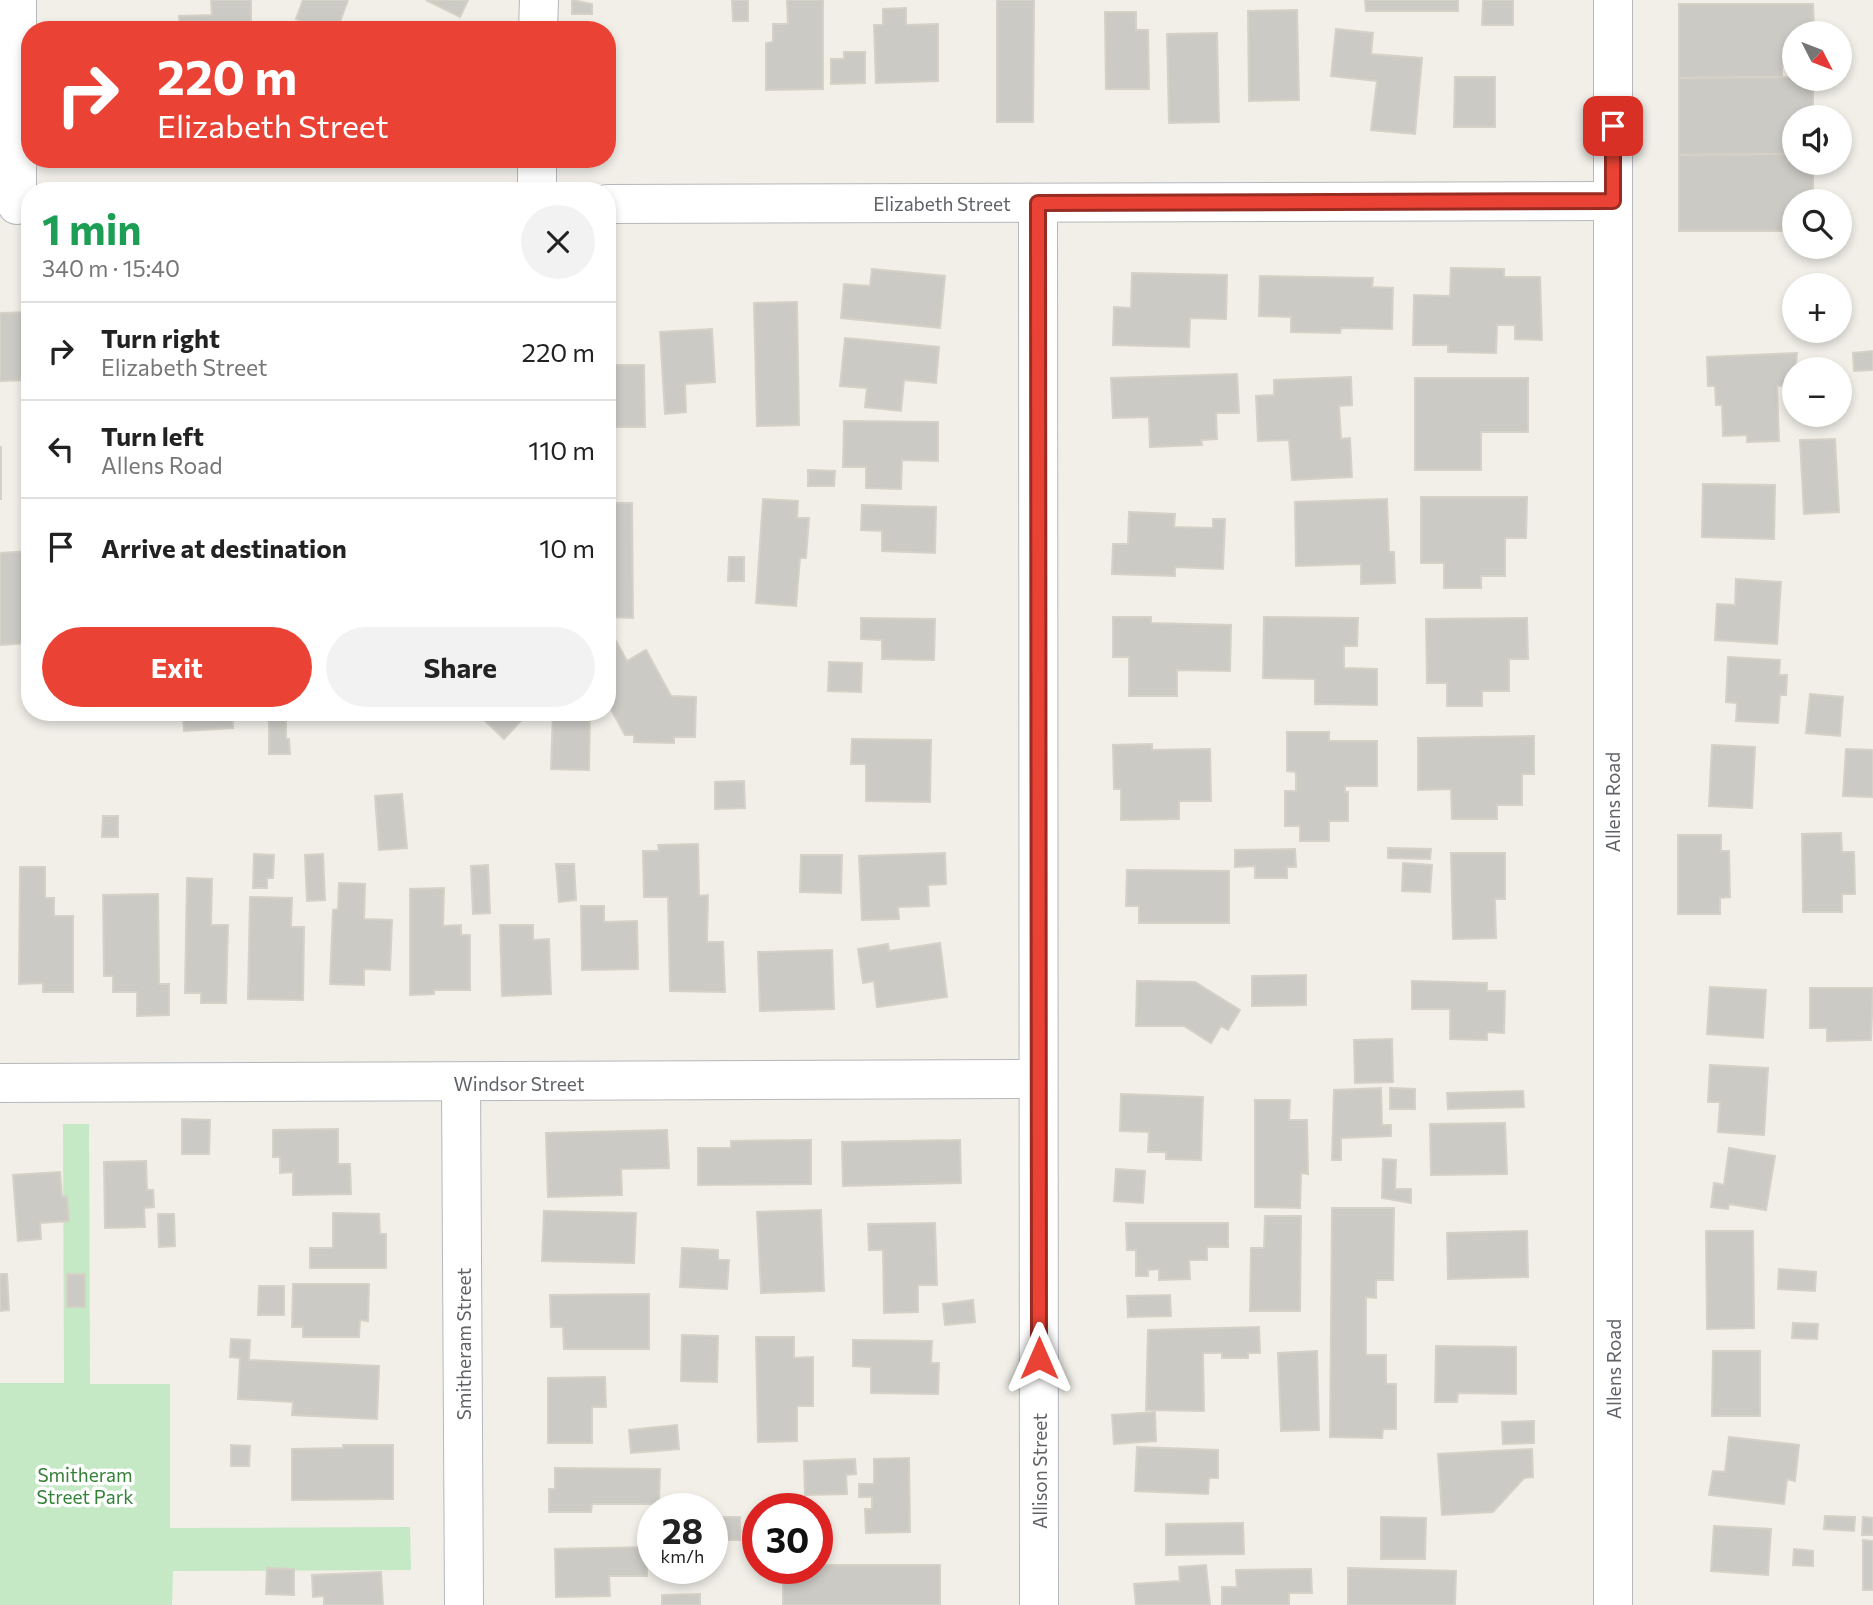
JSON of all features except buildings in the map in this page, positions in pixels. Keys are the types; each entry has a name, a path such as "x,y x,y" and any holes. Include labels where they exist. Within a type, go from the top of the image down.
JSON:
{"street":[{"path":"16,0 16,205"},
{"path":"538,21 539,0"},
{"name":"Allens Road","path":"1613,0 1613,1605"},
{"name":"Elizabeth Street","path":"616,204 1613,201"},
{"name":"Allison Street","path":"1038,203 1039,1605"},
{"name":"Windsor Street","path":"0,1083 1038,1079"},
{"name":"Smitheram Street","path":"461,1083 464,1605"}],"green space":[{"name":"Smitheram Street Park","path":"63,1124 89,1124 90,1384 170,1384 170,1528 410,1527 411,1570 173,1571 172,1605 0,1605 0,1383 64,1383"}],"route":[{"path":"1039,1358 1038,203 1613,201 1613,126"}]}
